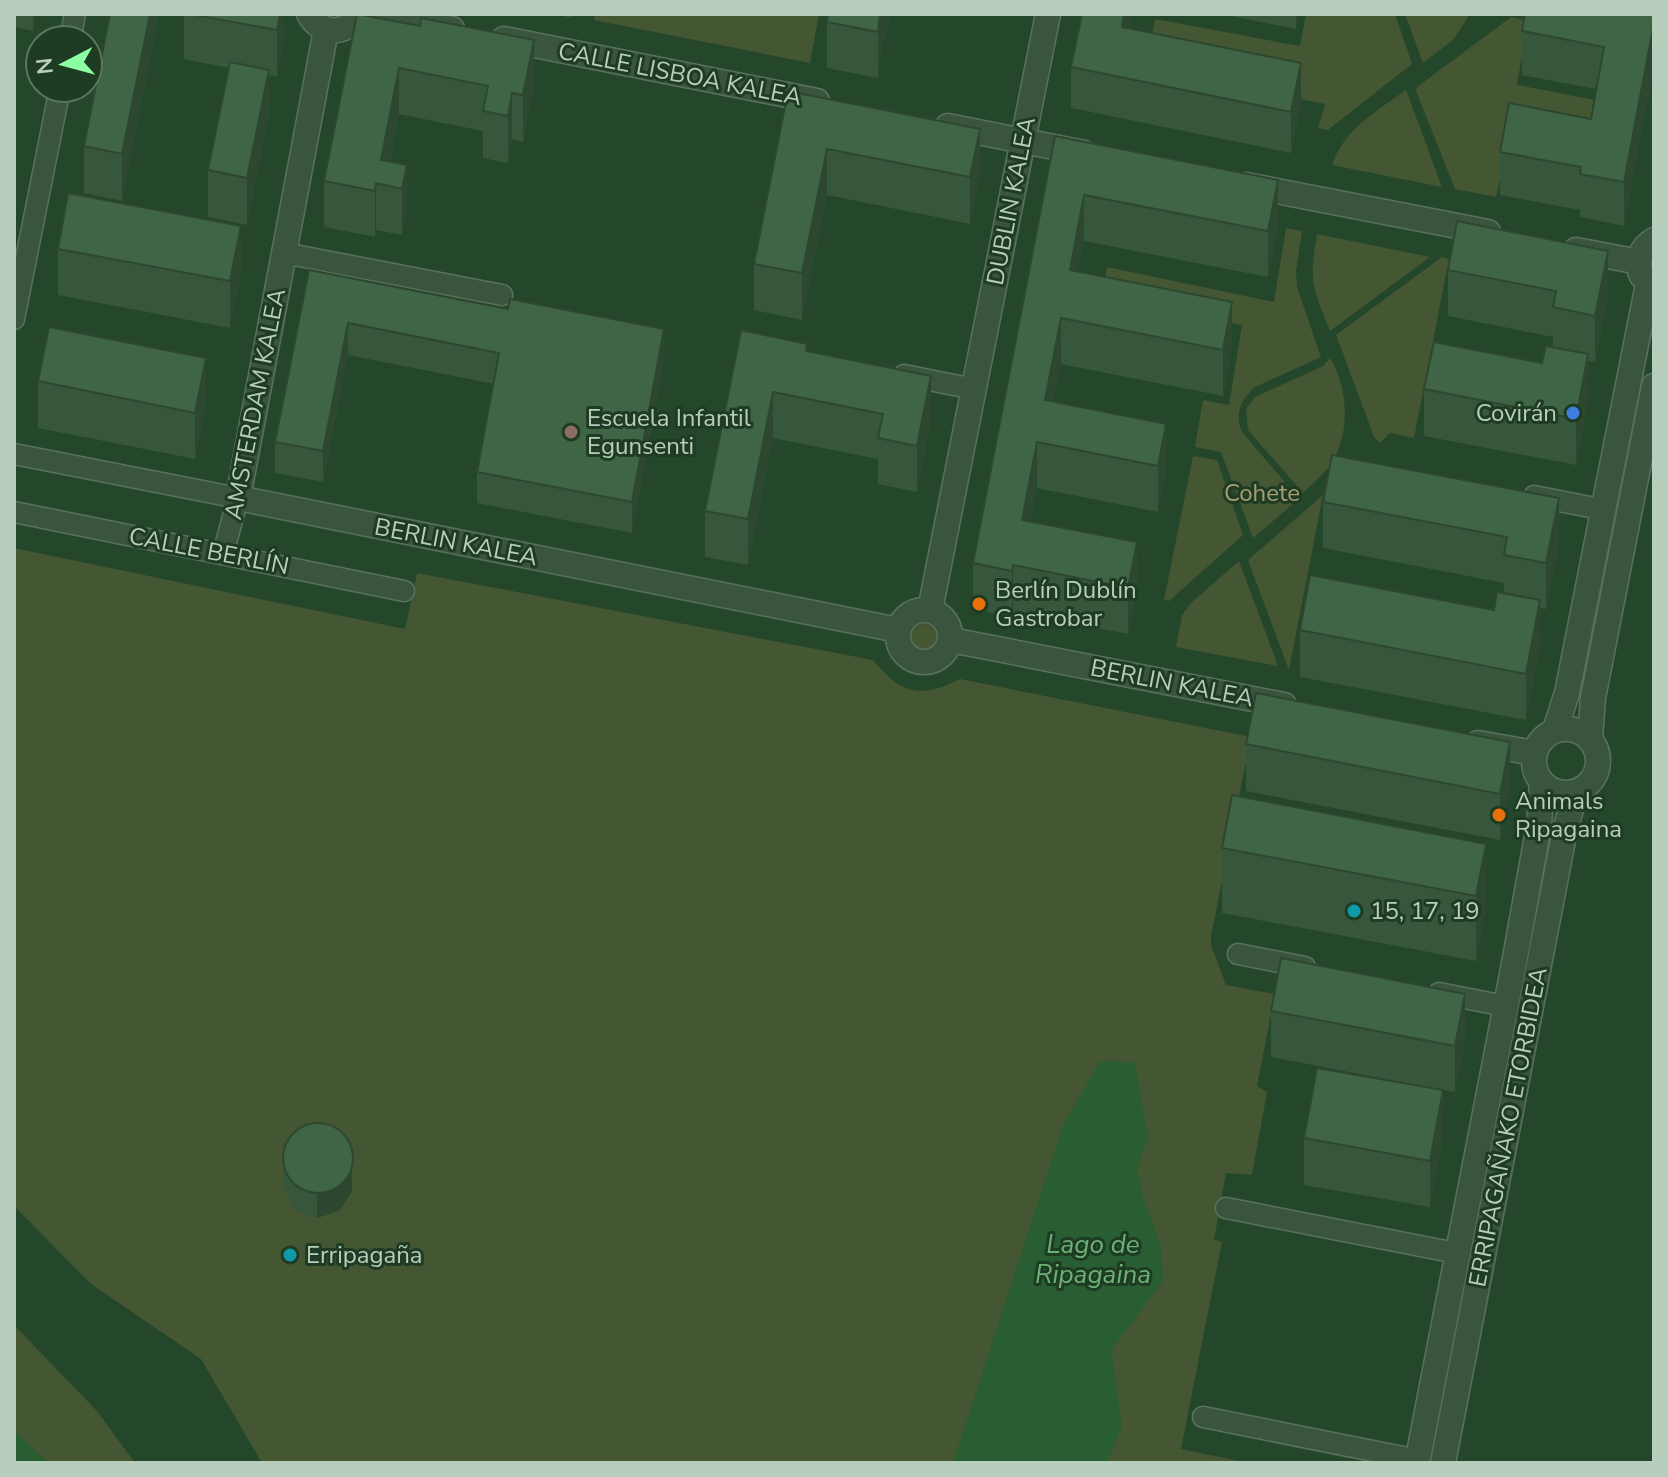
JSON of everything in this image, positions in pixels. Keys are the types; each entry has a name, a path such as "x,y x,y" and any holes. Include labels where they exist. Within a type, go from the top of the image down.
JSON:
{"street":[{"path":"318,22 337,31 347,27 358,14"},
{"name":"CALLE LISBOA KALEA","path":"380,14 844,106"},
{"name":"DUBLIN KALEA","path":"930,610 1048,14"},
{"name":"AMSTERDAM KALEA","path":"223,554 238,498 284,253 318,22"},
{"path":"14,319 57,104"},
{"path":"920,121 1101,156"},
{"path":"1221,180 1517,238"},
{"path":"1555,730 1567,693 1605,510 1647,278 1645,247 1654,240"},
{"path":"1560,247 1647,278"},
{"path":"284,253 502,295"},
{"path":"885,371 974,389"},
{"path":"1590,738 1593,698 1654,386"},
{"name":"BERLIN KALEA","path":"14,454 898,630"},
{"path":"1520,493 1605,510"},
{"name":"CALLE BERLÍN","path":"14,512 404,591"},
{"path":"930,610 942,616 949,627 951,640 945,653 933,661 919,663 906,656 898,644 898,630 902,620 910,613 930,610"},
{"name":"BERLIN KALEA","path":"951,640 1305,709"},
{"path":"1567,728 1580,731 1590,738 1598,753 1598,769 1590,783 1576,792 1564,793 1552,791 1542,783 1534,769 1534,753 1545,735 1567,728"},
{"path":"1459,739 1534,753"},
{"name":"ERRIPAGAÑAKO ETORBIDEA","path":"1203,1417 1417,1461 1539,825 1542,783"},
{"name":"ERRIPAGAÑAKO ETORBIDEA","path":"1443,1463 1565,830 1576,792"},
{"path":"1238,954 1330,971"},
{"name":"ERRIPAGAÑAKO ETORBIDEA","path":"1421,989 1505,1006"},
{"name":"ERRIPAGAÑAKO ETORBIDEA","path":"1226,1208 1456,1253"}],"green space":[{"path":"595,14 819,14 810,63 594,20"},
{"path":"1306,14 1395,14 1412,64 1328,130 1318,128 1325,104 1146,68 1155,19 1300,46"},
{"path":"1405,14 1470,14 1453,40 1423,63"},
{"path":"1511,17 1528,21 1517,85 1600,101 1590,153 1508,139 1496,197 1455,189 1417,87"},
{"path":"1406,90 1442,187 1332,165 1337,152 1353,131"},
{"name":"Cohete","path":"1286,228 1302,231 1296,271 1297,287 1321,357 1255,387 1240,408 1239,420 1243,433 1299,499 1253,538 1221,452 1195,447 1203,400 1229,405 1242,325 1101,297 1107,267 1274,302"},
{"path":"1317,234 1430,257 1330,331 1314,284"},
{"path":"1442,257 1449,259 1414,438 1390,433 1380,443 1374,437 1336,335"},
{"path":"1330,358 1343,393 1343,431 1333,460 1303,493 1248,430 1246,409 1255,397 1323,366"},
{"path":"1193,456 1217,460 1243,535 1169,601 1164,600"},
{"path":"1323,495 1289,670 1248,560"},
{"path":"14,548 405,629 417,573 873,660 893,680 912,690 933,689 960,679 1251,737 1211,945 1226,985 1275,994 1257,1086 1267,1092 1252,1175 1226,1173 1214,1240 1222,1242 1181,1449 1249,1463 262,1463 201,1359 91,1284 14,1206"},
{"path":"1239,561 1278,666 1176,647 1182,615 1191,603"},
{"path":"924,624 933,628 937,637 933,646 924,650 915,646 911,637 915,628"},
{"path":"14,1325 97,1411 135,1463 48,1463 14,1431"}],"water":[{"name":"Lago de Ripagaina","path":"1100,1061 1135,1063 1148,1138 1137,1168 1143,1199 1161,1246 1163,1281 1111,1350 1122,1427 1106,1463 953,1463 1063,1126"},
{"path":"14,1431 48,1463 14,1463"}],"building":[{"path":"110,14 150,14 122,154 84,146 92,104 104,104 104,44"},
{"path":"189,14 280,14 277,30"},
{"path":"357,14 420,26 421,18 534,40 523,95 512,93 508,116 483,111 488,86 399,68 381,160 407,165 402,189 376,183 375,191 324,181"},
{"path":"828,14 880,14 878,32 827,22"},
{"path":"1082,14 1124,14 1122,27 1301,63 1291,112 1071,67"},
{"path":"1525,14 1654,14 1624,182 1580,174 1581,167 1500,152 1509,103 1591,119 1604,47 1522,31"},
{"path":"230,62 269,70 247,178 208,170"},
{"path":"788,91 980,129 970,177 827,149 802,273 754,264"},
{"path":"1055,136 1278,180 1268,231 1084,195 1070,270 1232,302 1223,350 1061,318 1045,400 1166,424 1158,466 1037,442 1022,520 1137,542 1128,588 1013,565 1012,571 973,563"},
{"path":"68,193 241,226 230,281 58,249"},
{"path":"1457,221 1608,251 1595,316 1553,307 1556,291 1448,270"},
{"path":"309,270 508,309 510,299 664,329 632,502 477,472 499,353 348,323 323,451 275,442"},
{"path":"49,327 206,358 195,413 38,381"},
{"path":"741,330 807,344 806,351 931,376 917,446 878,438 883,414 773,392 748,519 705,511"},
{"path":"1434,342 1542,363 1546,346 1588,354 1576,419 1424,389"},
{"path":"1332,455 1559,498 1546,563 1504,555 1507,537 1323,502"},
{"path":"1310,575 1494,610 1497,592 1540,600 1526,674 1300,630"},
{"path":"1256,693 1510,742 1500,794 1246,744"},
{"path":"1232,795 1486,844 1476,896 1222,848"},
{"path":"1281,958 1465,994 1455,1046 1271,1011"},
{"path":"1317,1068 1443,1090 1430,1161 1304,1138"},
{"path":"318,1123 337,1129 347,1139 353,1158 347,1177 337,1187 318,1193 299,1187 289,1177 283,1158 289,1139 299,1129"}],"place":[{"name":"Covirán","path":"1573,413"},
{"name":"Escuela Infantil Egunsenti","path":"571,432"},
{"name":"Berlín Dublín Gastrobar","path":"979,604"},
{"name":"Animals Ripagaina","path":"1499,815"},
{"name":"15, 17, 19","path":"1354,911"},
{"name":"Erripagaña","path":"290,1255"}]}
